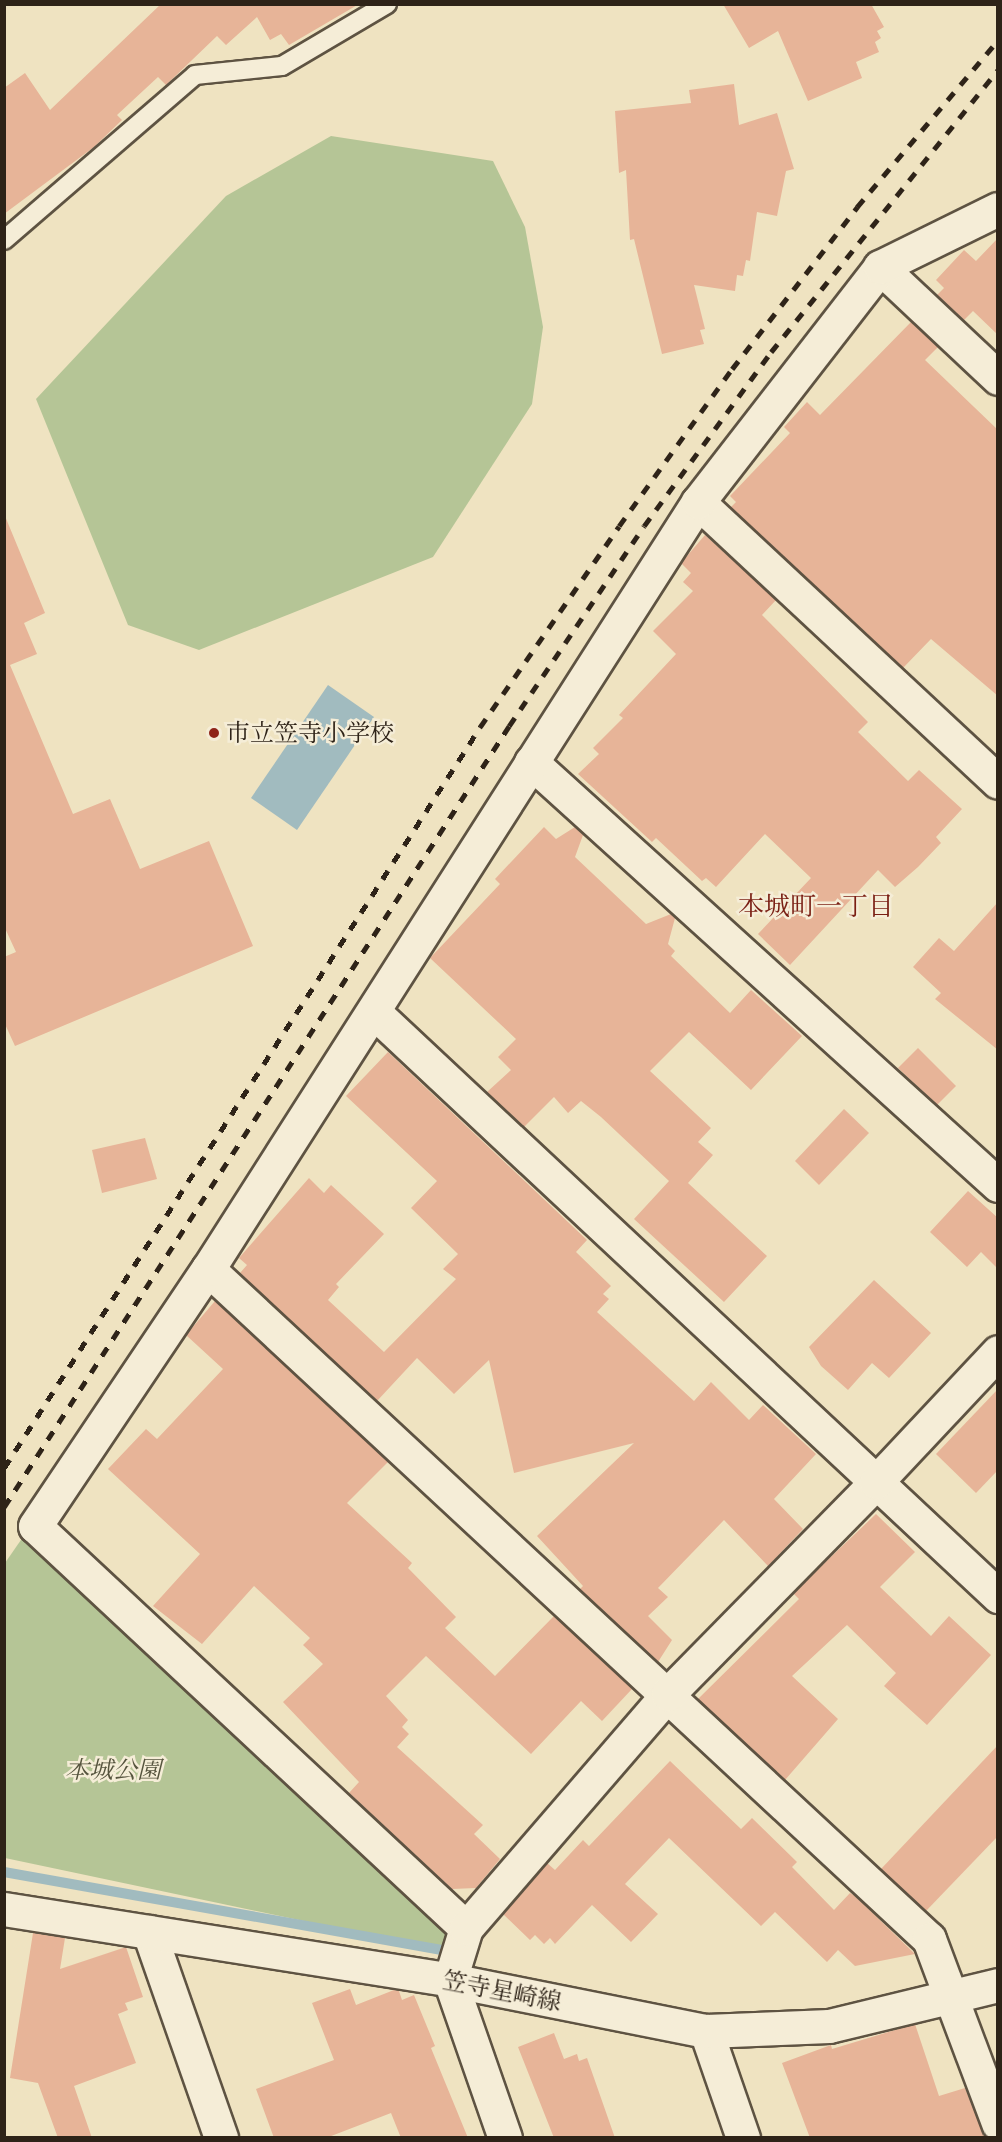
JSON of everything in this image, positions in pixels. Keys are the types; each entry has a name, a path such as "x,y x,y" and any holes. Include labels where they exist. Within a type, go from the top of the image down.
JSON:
{"street":[{"path":"466,1928 35,1526 208,1269 698,502 880,267 998,209"},
{"path":"880,267 998,378"},
{"path":"698,502 998,782"},
{"path":"531,762 998,1185"},
{"path":"374,1012 998,1596"},
{"path":"208,1269 668,1694 929,1939 953,1997 998,2123"},
{"path":"505,2138 450,1980 466,1928 668,1694 876,1482 998,1352"},
{"name":"笠寺星崎線","path":"4,1909 450,1980 706,2031 829,2026 998,1985"},
{"path":"149,1932 221,2138"},
{"path":"706,2031 743,2138"}],"lane":[{"path":"4,240 195,75 282,66 387,4"}],"green space":[{"path":"331,136 493,161 525,227 543,327 532,404 433,557 199,650 128,625 36,399 226,196"},
{"name":"本城公園","path":"23,1537 447,1933 446,1951 5,1858 5,1563"}],"water":[{"path":"328,685 374,717 297,830 251,798"}],"building":[{"path":"161,4 359,4 289,45 281,34 270,40 257,17 226,45 217,36 166,85 158,77 117,115 122,120 94,147 4,214 4,88 25,73 50,110"},
{"path":"723,4 871,4 884,27 877,31 881,38 875,42 879,52 856,62 862,78 808,101 778,31 749,48"},
{"path":"734,84 739,125 777,113 794,169 786,171 777,216 757,212 750,261 746,260 743,276 737,275 735,291 694,285 705,329 700,330 704,344 662,354 634,239 630,240 626,170 619,173 615,111 691,103 689,90"},
{"path":"998,238 998,335 973,311 964,320 937,295 944,288 936,280 964,250 976,261"},
{"path":"911,322 938,347 925,360 998,430 998,696 931,639 903,668 731,507 736,502 730,496 790,433 784,427 807,402 820,415"},
{"path":"5,516 45,613 24,623 37,654 10,665 73,814 110,799 140,869 209,841 253,946 15,1046 4,1022 4,957 16,952 4,926"},
{"path":"705,535 776,600 762,615 868,722 858,732 908,781 919,770 962,809 936,837 941,843 918,867 895,887 878,870 790,965 758,934 811,878 765,834 716,887 706,878 702,881 656,838 652,842 578,774 599,754 593,748 623,718 619,715 676,654 653,631 693,591 683,582 691,573 681,563"},
{"path":"544,827 556,839 575,827 583,835 575,857 646,924 671,914 675,918 668,944 675,951 671,956 730,1013 751,990 802,1036 751,1090 689,1032 650,1071 711,1128 698,1142 713,1155 688,1183 767,1256 724,1302 634,1219 669,1181 601,1117 581,1101 568,1113 554,1097 524,1127 487,1092 511,1070 498,1057 516,1039 430,958 500,884 495,879"},
{"path":"998,902 998,1050 935,999 941,993 913,967 939,938 954,951"},
{"path":"918,1048 956,1086 937,1105 898,1068"},
{"path":"388,1052 587,1240 576,1252 611,1286 603,1294 609,1299 597,1312 694,1401 711,1382 749,1420 763,1405 816,1454 774,1499 803,1529 768,1566 724,1520 658,1588 668,1597 648,1616 672,1640 658,1662 580,1589 583,1586 537,1536 634,1443 514,1473 489,1360 454,1394 417,1358 377,1401 240,1273 247,1265 239,1258 309,1178 324,1193 331,1185 384,1234 336,1284 339,1287 328,1300 384,1352 456,1279 443,1269 458,1254 411,1208 437,1181 346,1096"},
{"path":"844,1109 869,1133 819,1185 795,1161"},
{"path":"145,1138 157,1179 102,1193 92,1150"},
{"path":"968,1191 998,1218 998,1269 981,1252 967,1267 930,1232"},
{"path":"874,1280 931,1333 889,1378 872,1363 848,1390 821,1366 809,1347"},
{"path":"215,1301 388,1462 347,1503 412,1563 408,1568 456,1617 445,1628 495,1676 554,1616 632,1689 602,1721 581,1701 531,1754 426,1656 386,1696 408,1720 402,1727 409,1734 397,1747 483,1825 474,1834 500,1859 476,1888 452,1889 349,1793 359,1782 283,1702 323,1664 303,1645 310,1638 254,1586 202,1644 153,1606 200,1554 108,1469 146,1429 157,1439 223,1369 186,1335"},
{"path":"998,1389 998,1470 976,1493 936,1454"},
{"path":"876,1514 915,1552 880,1587 931,1636 949,1616 991,1655 927,1725 884,1686 896,1673 847,1625 792,1676 838,1719 785,1780 698,1699 799,1599 793,1593"},
{"path":"998,1745 998,1836 926,1911 881,1869"},
{"path":"670,1761 741,1829 752,1818 797,1862 792,1867 834,1910 850,1893 915,1954 855,1966 838,1950 827,1962 775,1912 761,1926 669,1838 625,1884 658,1914 631,1942 592,1905 555,1944 550,1938 544,1944 535,1935 530,1940 503,1914 547,1863 555,1870 583,1840 589,1846"},
{"path":"33,1933 65,1938 60,1969 126,1947 143,1997 125,2003 128,2010 118,2014 136,2063 74,2086 92,2138 58,2138 38,2083 10,2078"},
{"path":"350,1989 356,2005 394,1990 399,1991 402,2000 414,1995 435,2046 431,2048 468,2138 401,2138 391,2113 326,2138 274,2138 256,2089 334,2060 312,2003"},
{"path":"915,2024 939,2096 965,2088 986,2138 810,2138 782,2063 831,2045 832,2049"},
{"path":"554,2033 564,2059 577,2054 579,2061 587,2058 615,2138 554,2138 518,2047"}],"waterway":[{"path":"4,1872 446,1951"}],"railway":[{"path":"4,1468 480,727 619,526 732,369 857,207 998,40"},
{"path":"4,1507 509,726 644,526 771,352 998,70"}],"place":[{"name":"市立笠寺小学校","path":"214,733"}],"district":[{"name":"本城町一丁目","path":"816,906"}]}
